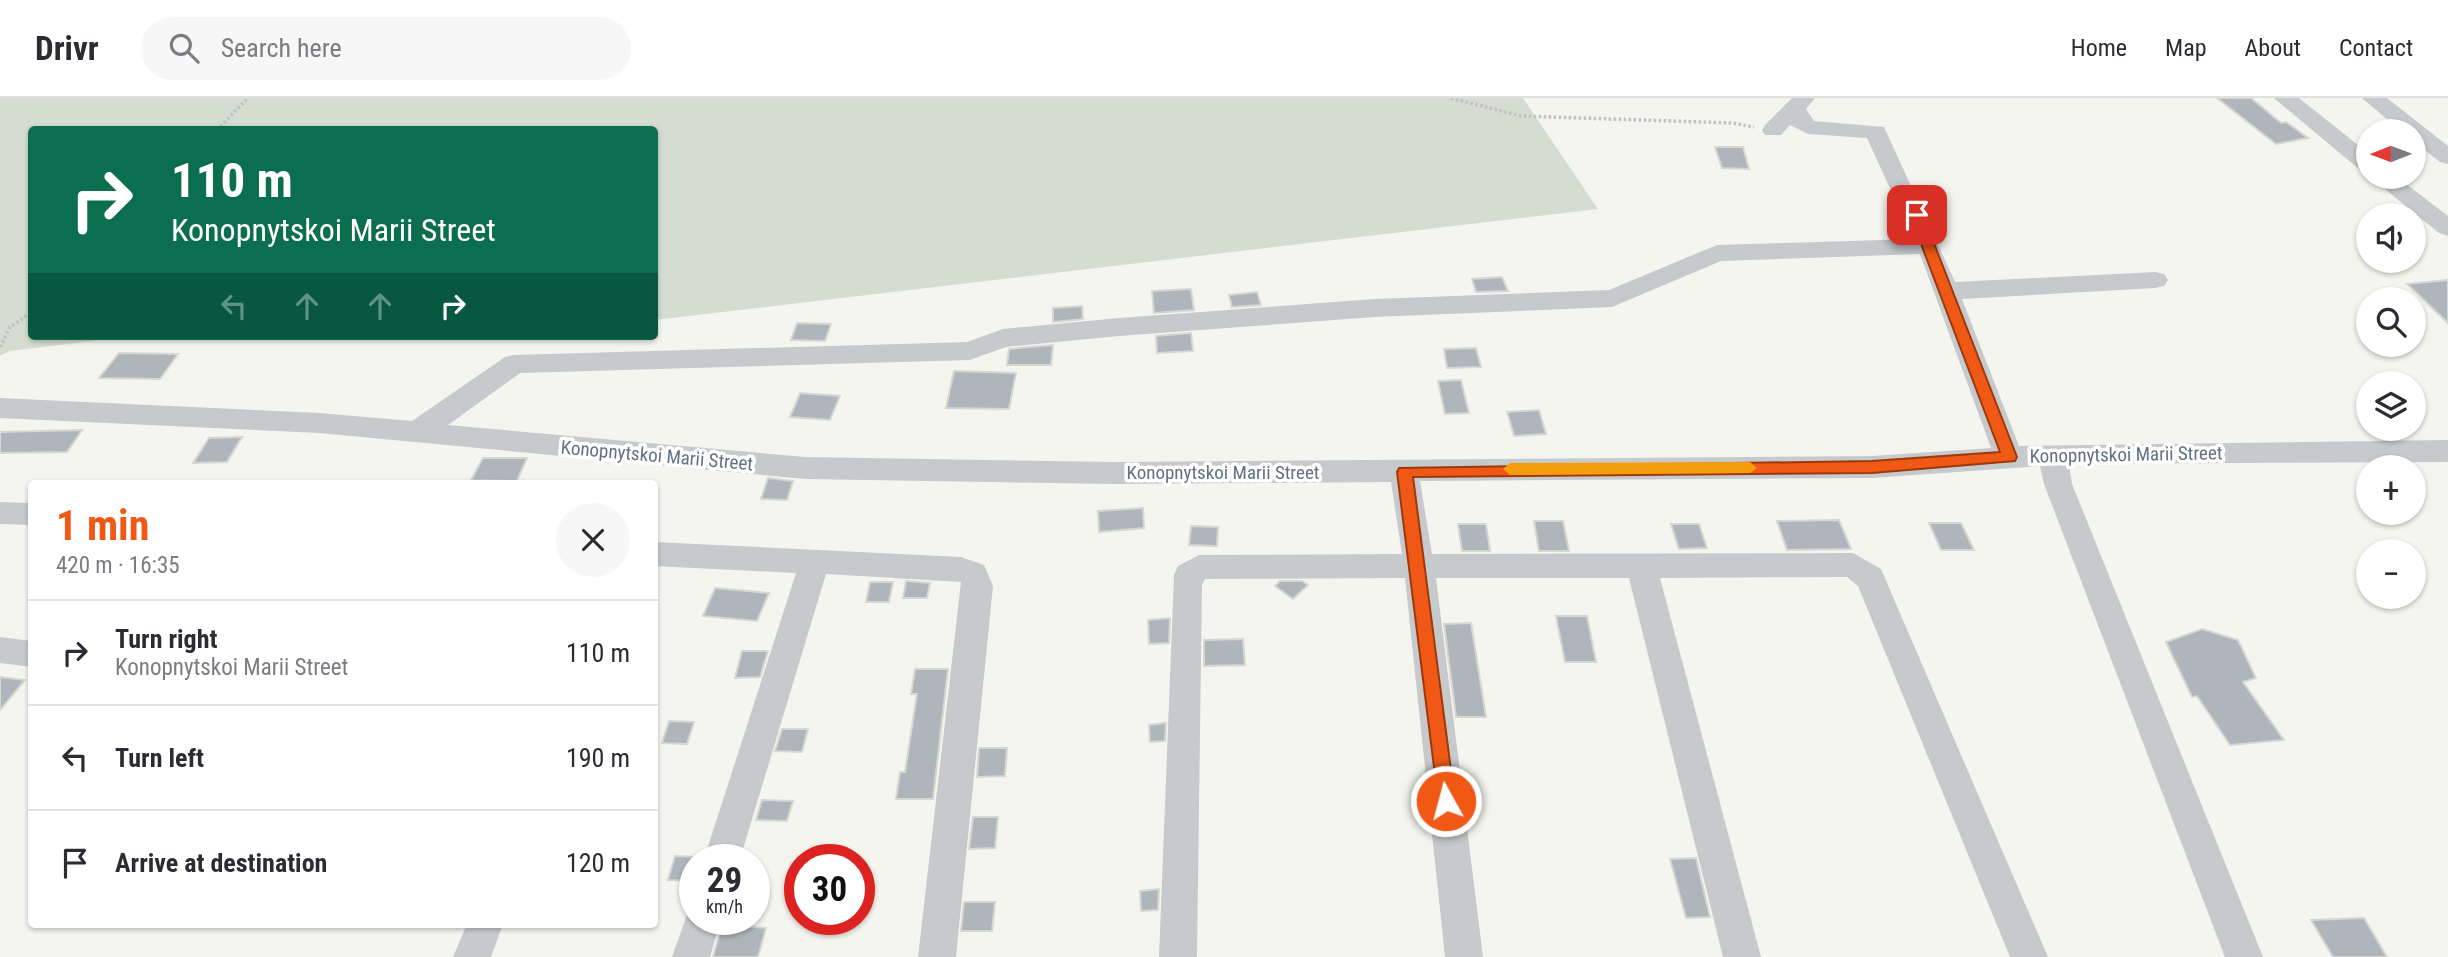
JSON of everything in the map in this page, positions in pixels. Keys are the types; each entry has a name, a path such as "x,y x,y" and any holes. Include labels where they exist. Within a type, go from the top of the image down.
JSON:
{"street":[{"path":"2285,98 2356,155"},
{"path":"2373,98 2448,157"},
{"path":"1773,130 1799,103"},
{"path":"1799,103 1799,121 1808,127 1876,132 1929,246 2009,457"},
{"path":"2399,189 2443,219"},
{"path":"419,431 514,364 970,351 1003,338 1119,327 1375,308 1612,298 1717,253 1929,246"},
{"path":"1946,291 2155,280"},
{"name":"Konopnytskoi Marii Street","path":"0,408 419,431 806,468 1116,473 1404,472 1872,467 2056,454 2448,451"},
{"path":"2056,454 2054,467 2059,484 2244,957"},
{"path":"1404,472 1419,567 1464,957"},
{"path":"0,513 28,514"},
{"path":"658,554 961,569 973,574 977,580 937,957"},
{"path":"727,844 815,562"},
{"path":"1178,957 1189,575 1199,568 1853,565 1870,578 2029,957"},
{"path":"1642,567 1742,957"},
{"path":"0,650 28,654"},
{"path":"472,957 483,928"},
{"path":"691,957 698,935"}],"path":[{"path":"221,126 248,98"},
{"path":"1451,98 1521,116 1732,123 1773,130"},
{"path":"0,348 10,327 28,315"}],"shaded area":[{"path":"0,98 1523,98 1598,209 658,320 658,126 28,126 28,340 100,340 10,351 0,356"}],"building":[{"path":"2217,98 2251,98 2281,123 2286,122 2308,138 2276,144"},
{"path":"1715,147 1743,147 1749,169 1722,168"},
{"path":"1502,277 1508,291 1476,292 1472,279"},
{"path":"2448,280 2448,323 2426,302 2426,287 2410,287 2407,284"},
{"path":"1191,289 1194,310 1154,313 1152,291"},
{"path":"1257,292 1261,305 1232,307 1229,295"},
{"path":"1082,306 1083,319 1053,322 1053,308"},
{"path":"797,323 831,324 825,341 791,340"},
{"path":"1191,333 1193,351 1157,353 1156,336"},
{"path":"1053,345 1051,365 1007,365 1009,349"},
{"path":"1476,348 1481,367 1447,368 1444,349"},
{"path":"119,353 178,354 160,379 99,378"},
{"path":"954,371 1016,373 1009,409 946,408"},
{"path":"1461,380 1469,413 1445,414 1438,381"},
{"path":"800,393 840,396 830,420 790,417"},
{"path":"1539,410 1546,434 1514,436 1507,412"},
{"path":"82,430 67,452 0,453 0,432"},
{"path":"242,437 227,462 193,463 209,438"},
{"path":"483,458 527,458 517,480 471,480"},
{"path":"768,478 793,481 787,500 761,499"},
{"path":"1143,508 1144,528 1099,532 1098,511"},
{"path":"1839,520 1851,549 1787,550 1777,521"},
{"path":"1534,521 1563,521 1569,551 1539,551"},
{"path":"1929,523 1961,523 1974,550 1941,550"},
{"path":"1458,524 1486,524 1490,551 1462,551"},
{"path":"1671,524 1699,524 1707,548 1679,549"},
{"path":"1191,526 1218,527 1217,546 1189,545"},
{"path":"906,581 930,583 927,598 903,598"},
{"path":"1280,581 1302,581 1308,585 1293,599 1275,586"},
{"path":"870,582 893,582 889,602 866,602"},
{"path":"715,588 769,593 757,621 703,616"},
{"path":"1556,616 1587,616 1596,662 1565,662"},
{"path":"1170,618 1169,643 1149,644 1148,620"},
{"path":"1471,623 1486,717 1456,717 1444,624"},
{"path":"2202,629 2238,640 2256,678 2243,682 2284,740 2230,745 2197,696 2192,697 2166,642"},
{"path":"1243,639 1245,665 1204,666 1204,640"},
{"path":"742,651 768,651 760,677 735,678"},
{"path":"915,669 948,669 933,799 896,799 900,772 905,772 917,694 911,694"},
{"path":"0,677 25,680 0,710"},
{"path":"669,721 694,722 687,744 662,743"},
{"path":"1166,723 1165,741 1150,742 1149,725"},
{"path":"782,729 808,729 802,752 775,751"},
{"path":"979,748 1007,748 1005,776 977,777"},
{"path":"762,800 793,801 787,821 756,820"},
{"path":"973,817 998,817 995,848 969,849"},
{"path":"675,856 679,856 679,880 668,880"},
{"path":"1696,858 1710,917 1686,918 1670,859"},
{"path":"1159,889 1158,910 1141,911 1140,891"},
{"path":"964,902 995,902 992,931 961,931"},
{"path":"2364,918 2387,957 2333,957 2311,920"},
{"path":"719,935 764,935 758,957 713,957"}],"slow traffic":[{"path":"1510,469 1750,468"}],"route":[{"path":"1446,801 1419,567 1404,472 1872,467 2009,457 1917,215"}]}
